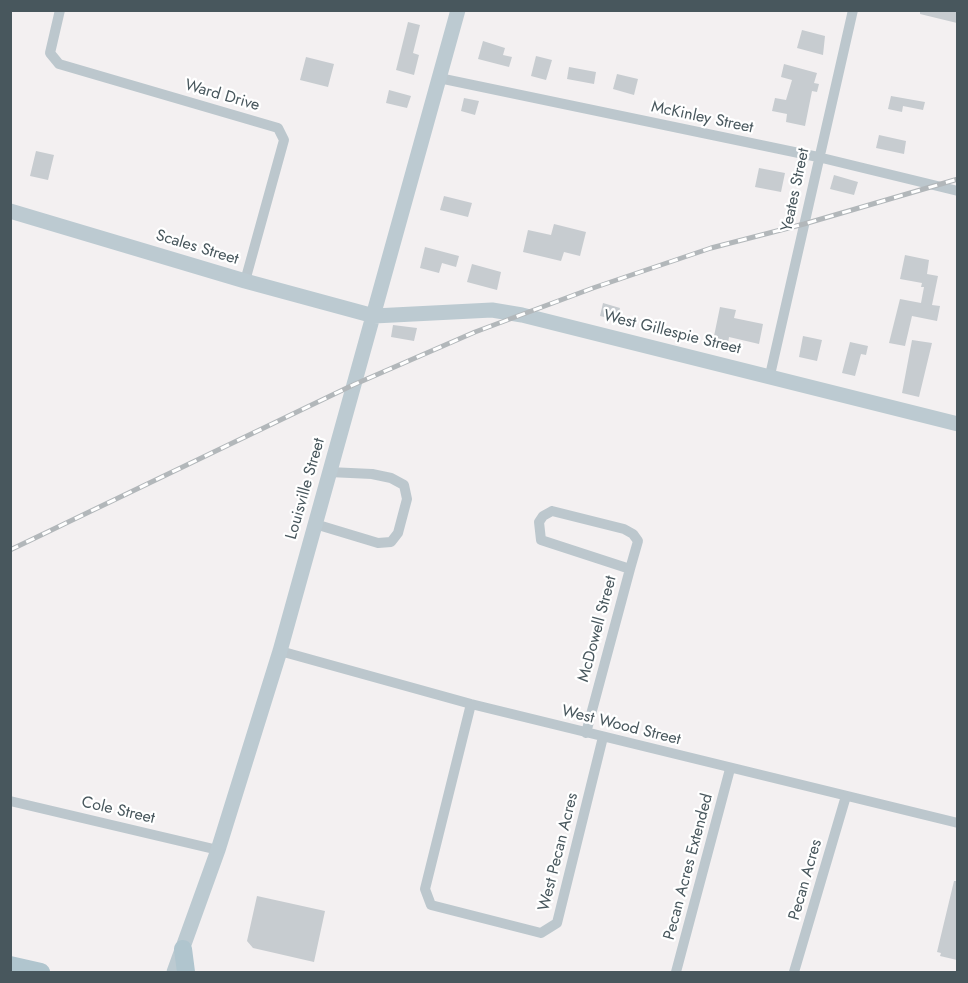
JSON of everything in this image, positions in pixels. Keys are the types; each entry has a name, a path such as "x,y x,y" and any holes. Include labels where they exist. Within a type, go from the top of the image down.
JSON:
{"main road":[{"path":"183,949 186,972"},
{"path":"10,965 41,972"}],"street":[{"name":"Ward Drive","path":"60,10 51,53 59,64 278,128 284,140 245,281"},
{"name":"Louisville Street","path":"174,972 218,850 280,651 458,10"},
{"name":"Yeates Street","path":"770,375 853,10"},
{"name":"McKinley Street","path":"439,78 818,157 957,191"},
{"name":"Scales Street","path":"10,211 245,281 374,316"},
{"name":"West Gillespie Street","path":"374,316 492,310 770,375 957,424"},
{"path":"315,524 378,543 391,542 398,533 407,500 404,485 391,478 372,474 329,472"},
{"name":"McDowell Street","path":"585,733 638,541 633,534 624,529 552,511 543,516 539,522 541,540 546,543 630,569"},
{"name":"West Wood Street","path":"280,651 585,733 957,823"},
{"name":"West Pecan Acres","path":"471,704 425,889 431,905 541,933 557,923 603,737"},
{"name":"Pecan Acres Extended","path":"676,972 730,769"},
{"name":"Pecan Acres","path":"794,972 846,796"},
{"name":"Cole Street","path":"10,801 218,850"}],"building":[{"path":"920,10 957,10 957,23 920,14"},
{"path":"408,22 420,25 413,53 419,55 414,75 396,70"},
{"path":"802,30 825,36 823,55 797,48"},
{"path":"483,41 505,48 503,55 512,57 509,67 478,59"},
{"path":"536,56 552,60 546,80 531,76"},
{"path":"306,57 334,64 328,87 300,80"},
{"path":"784,64 817,73 814,83 819,84 817,92 812,91 805,126 786,122 787,114 772,111 775,98 786,100 792,80 781,77"},
{"path":"569,67 596,72 594,84 567,79"},
{"path":"617,74 638,79 634,95 613,89"},
{"path":"389,90 411,96 407,108 386,103"},
{"path":"891,96 925,102 923,110 903,106 902,112 888,109"},
{"path":"464,98 479,101 475,115 461,111"},
{"path":"879,135 906,141 904,154 876,148"},
{"path":"36,151 54,155 48,180 30,176"},
{"path":"759,168 785,173 781,192 755,187"},
{"path":"834,175 858,182 854,195 830,189"},
{"path":"444,196 472,203 468,217 440,210"},
{"path":"554,224 586,232 580,256 564,252 561,261 523,252 528,230 551,235"},
{"path":"425,247 459,256 456,267 442,263 439,273 420,268"},
{"path":"905,255 929,260 927,274 938,276 932,305 940,306 937,321 912,316 905,346 889,343 900,299 921,303 924,287 921,287 922,283 900,279"},
{"path":"472,264 501,272 497,290 467,282"},
{"path":"603,303 620,308 617,320 600,316"},
{"path":"720,307 736,310 734,318 763,324 759,344 729,337 728,344 713,341"},
{"path":"393,325 417,328 414,341 391,337"},
{"path":"803,336 822,340 817,361 799,357"},
{"path":"912,340 932,343 919,397 902,393"},
{"path":"850,342 868,346 866,355 861,354 855,376 842,373"},
{"path":"954,881 957,881 957,960 940,956 941,953 937,952"},
{"path":"257,896 325,911 314,962 253,948 247,941"}],"railway":[{"path":"10,550 353,385 475,332 593,288 711,248 804,224 958,179"}]}
